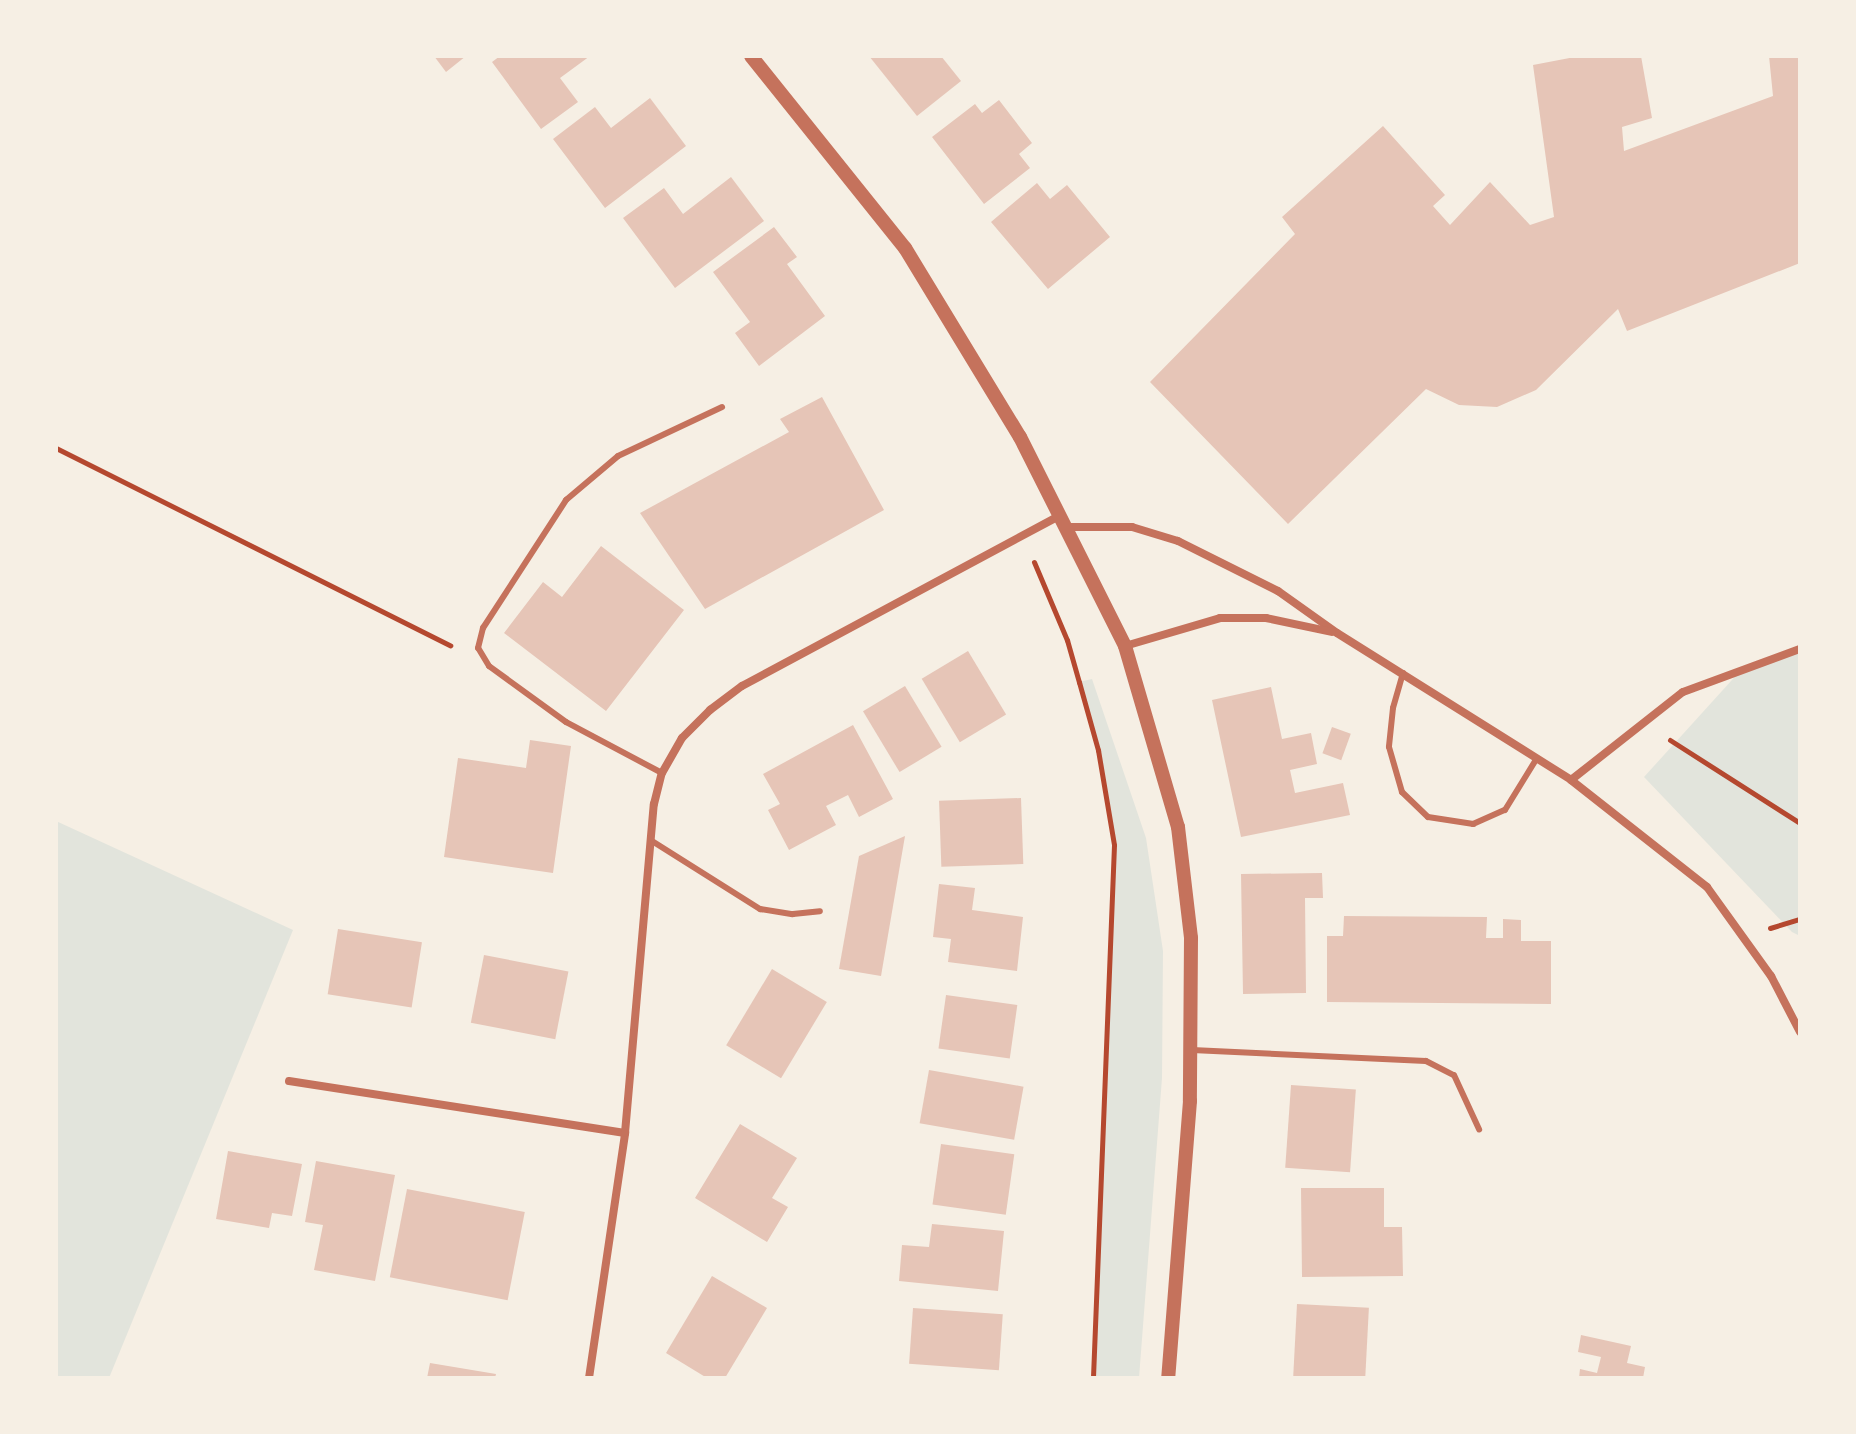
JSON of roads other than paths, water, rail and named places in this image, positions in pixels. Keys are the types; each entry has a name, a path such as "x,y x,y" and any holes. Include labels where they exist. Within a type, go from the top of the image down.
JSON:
{"street":[{"path":"751,56 905,248 994,389 1125,646 1178,827 1191,938 1191,1050 1168,1378"},
{"path":"589,1378 625,1133 654,804 662,773 682,738 710,710 742,686 1023,535 1062,522 1132,527 1178,541 1278,591 1337,633 1571,780 1707,887 1771,976 1800,1032"},
{"path":"1125,646 1220,618 1266,618 1337,633"},
{"path":"1571,780 1642,720 1683,692 1800,649"},
{"path":"289,1081 625,1133"}],"lane":[{"path":"662,773 566,722 489,666 478,648 483,628 566,500 618,456 722,407"},
{"path":"1403,673 1393,708 1389,747 1402,792 1428,817 1473,824 1505,810 1537,758"},
{"path":"652,841 760,909 793,914 820,911"},
{"path":"1191,1050 1426,1061 1454,1075 1479,1129"}]}
